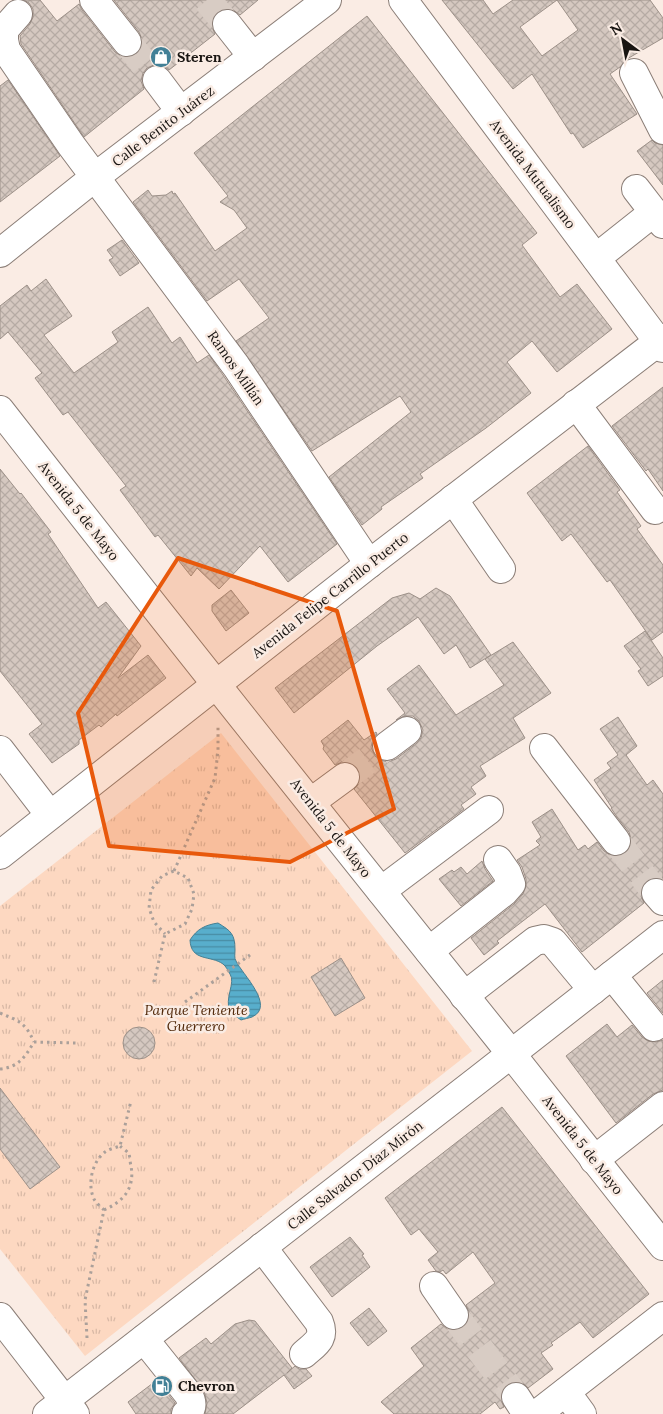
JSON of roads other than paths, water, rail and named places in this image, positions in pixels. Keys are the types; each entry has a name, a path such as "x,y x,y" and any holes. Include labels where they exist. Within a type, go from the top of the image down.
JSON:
{"main road":[{"path":"94,0 127,42"},
{"name":"Calle Benito Juárez","path":"0,253 95,177 327,0"},
{"name":"Avenida Mutualismo","path":"403,0 661,343"},
{"name":"Ramos Millán","path":"18,14 4,30 6,50 71,145 236,366 369,564"},
{"path":"227,24 253,57"},
{"path":"634,73 663,130"},
{"path":"157,80 181,112"},
{"path":"596,258 658,218 636,189"},
{"name":"Avenida Felipe Carrillo Puerto","path":"0,856 216,683 369,564 576,404 661,343"},
{"path":"576,404 655,510"},
{"name":"Avenida 5 de Mayo","path":"0,410 663,1246"},
{"path":"453,499 501,569"},
{"path":"544,748 616,841"},
{"path":"0,750 50,815"},
{"path":"311,802 345,777"},
{"path":"381,891 489,810"},
{"path":"429,951 504,892 511,884 507,873 498,860"},
{"name":"Calle Salvador Díaz Mirón","path":"62,1409 144,1339 663,935"},
{"path":"464,996 535,941 544,939 553,942 654,1027"},
{"path":"594,1160 663,1106"},
{"path":"262,1248 319,1322 322,1330 321,1337 304,1354"},
{"path":"434,1286 454,1315"},
{"path":"538,1414 663,1316"},
{"path":"0,1317 62,1409"},
{"path":"144,1339 188,1394 192,1402 190,1411 186,1414"},
{"path":"566,1392 582,1414"}],"water":[{"path":"218,923 229,931 233,937 235,960 259,998 258,1012 252,1017 241,1020 230,1012 228,1001 232,982 227,969 218,961 198,955 191,947 190,940 199,930 205,926"}],"tunnel":[{"path":"207,0 227,24"},
{"path":"127,42 157,80"},
{"path":"345,777 387,746"},
{"path":"616,841 656,893"},
{"path":"454,1315 516,1397"}],"place":[{"name":"Steren","path":"161,57"},
{"name":"Chevron","path":"162,1386"}],"park label":[{"name":"Parque Teniente Guerrero","path":"196,1018"}]}
